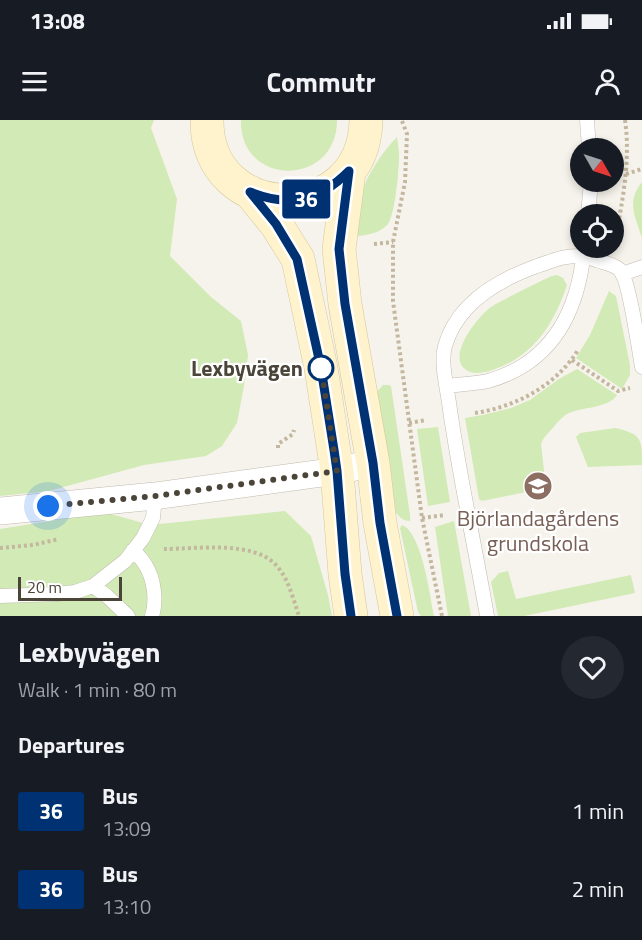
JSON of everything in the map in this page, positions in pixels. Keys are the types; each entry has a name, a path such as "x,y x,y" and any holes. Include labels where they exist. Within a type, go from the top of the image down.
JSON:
{"street":[{"path":"207,120 213,154 233,181 264,198 280,201 310,198 338,183 358,156 365,129 392,120"},
{"path":"349,171 339,249 345,304 397,616"},
{"path":"250,192 276,224 297,259 321,368 337,471 345,574 351,616"},
{"path":"0,511 155,496 337,471 373,463"}],"lane":[{"path":"587,120 588,138"},
{"path":"487,616 467,511 445,372 444,349 452,328 463,312 495,285 520,272 570,255"},
{"path":"447,386 487,381 518,370 551,343 564,323 575,296 583,258"},
{"path":"596,258 620,270 622,274 628,293 642,367"},
{"path":"622,274 642,267"},
{"path":"0,596 58,594 93,586 125,561 143,538 153,518 155,496"},
{"path":"134,550 147,566 151,578 154,596 152,616"},
{"path":"93,586 128,616"}],"path":[{"path":"402,120 406,134 405,182 393,242 393,301 422,518 442,616"},
{"path":"625,174 642,169"},
{"path":"572,360 618,391 634,387"},
{"path":"0,548 33,545 64,538"},
{"path":"134,550 229,547 258,554 275,564 286,580 299,616"}],"green space":[{"path":"0,120 154,120 151,128 177,199 170,256 211,297 241,321 248,355 244,386 237,423 222,446 206,456 144,465 49,491 0,496"},
{"path":"241,120 337,120 333,142 322,158 306,168 288,171 270,167 255,158 245,142"},
{"path":"397,137 398,171 390,220 379,231 351,237 365,183 377,162"},
{"path":"642,182 642,238 633,203 637,189"},
{"path":"557,275 563,278 567,285 556,312 532,346 509,363 489,371 478,373 468,371 462,365 461,348 471,328 485,312 511,296"},
{"path":"609,291 616,296 630,365 630,375 622,389 576,358 590,335"},
{"path":"577,369 617,395 602,405 566,414 545,436 541,444 546,488 482,501 479,499 465,418 511,408 530,400"},
{"path":"383,385 391,386 410,521 404,520 396,513 375,394"},
{"path":"438,427 450,502 428,506 417,429"},
{"path":"615,428 631,433 639,439 642,449 642,465 588,467 576,437 580,433"},
{"path":"285,511 311,536 332,616 0,616 0,529 93,514 111,514 150,525"},
{"path":"454,521 471,616 448,616 435,527"},
{"path":"402,525 409,530 420,552 434,616 421,616 418,612 400,528"},
{"path":"508,571 516,599 631,575 635,593 524,616 498,616 491,582 499,573"}],"bus line":[{"name":"36","path":"351,616 334,450 321,368 297,259 276,224 250,192 280,201 310,198 338,183 349,171 339,249 345,304 397,616"}],"place":[{"name":"Lexbyvägen","path":"321,368"},
{"name":"Björlandagårdens grundskola","path":"538,486"}],"route":[{"path":"48,506 155,496 337,471 321,368"}]}
